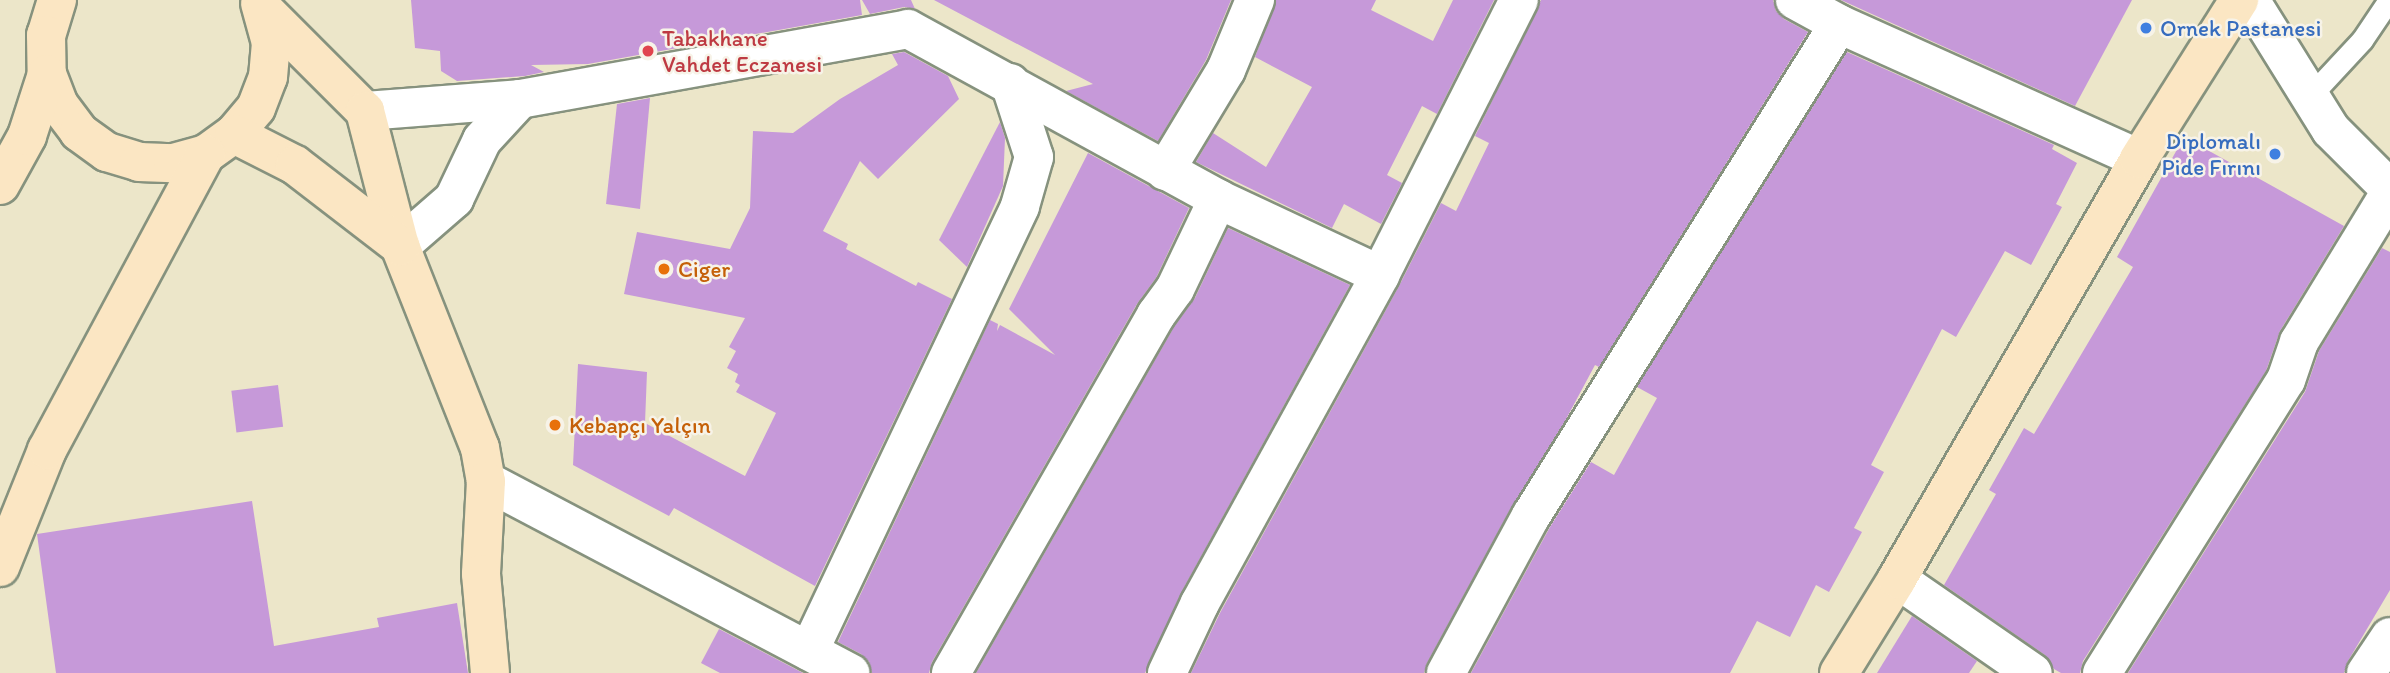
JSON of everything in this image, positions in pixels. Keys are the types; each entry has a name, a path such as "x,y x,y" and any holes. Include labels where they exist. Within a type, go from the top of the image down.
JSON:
{"street":[{"path":"0,185 27,136 47,74 46,35 57,0"},
{"path":"1165,171 1227,70 1255,0"},
{"path":"1167,673 1200,603 1380,275 1518,0"},
{"path":"1795,0 1839,24 2139,159"},
{"path":"1839,673 1897,579 2139,159 2239,0"},
{"path":"2102,673 2286,380 2299,342 2390,191 2332,130 2250,0"},
{"path":"262,5 365,111 400,246 480,448 485,481 481,574 490,673"},
{"path":"0,567 47,450 220,144 256,108 268,77 271,43 262,5"},
{"path":"365,111 520,99 907,14 1010,83 1165,171 1218,200 1380,275"},
{"path":"1446,673 1531,516 1839,24"},
{"path":"47,74 59,105 72,123 79,132 107,152 139,162 173,163 220,144 295,165 400,246"},
{"path":"809,651 1020,206 1034,157 1010,83"},
{"path":"400,246 454,199 482,140 520,99"},
{"path":"951,673 1156,314 1175,289 1218,200"},
{"path":"485,481 850,673"},
{"path":"1897,579 2033,673"},
{"path":"2367,673 2390,637"}],"lane":[{"path":"2309,97 2362,40 2389,0"}],"building":[{"path":"411,0 860,0 862,15 588,64 531,65 544,72 525,76 457,81 441,71 440,51 415,48"},
{"path":"862,0 911,0 915,9 904,7 870,14"},
{"path":"934,0 1231,0 1206,60 1158,141 1066,91 1093,84"},
{"path":"1276,0 1376,0 1371,10 1433,41 1453,0 1494,0 1437,114 1422,106 1387,175 1402,183 1381,224 1344,204 1332,228 1196,162 1213,133 1266,167 1312,87 1255,57"},
{"path":"1541,0 1773,0 1776,11 1784,19 1808,32 1599,367 1595,365 1565,421 1512,506 1424,673 1191,673 1220,613 1399,286 1441,203 1456,211 1489,143 1475,136"},
{"path":"1841,0 2132,0 2075,106"},
{"path":"904,52 948,76 959,99 878,179 860,161 823,231 848,244 846,249 916,286 918,282 952,299 815,586 674,508 669,516 573,465 578,364 647,372 645,423 745,476 776,413 736,392 740,385 735,382 738,374 727,368 736,351 729,347 745,318 624,294 637,232 730,249 750,208 753,131 793,133 840,99 898,65 892,54"},
{"path":"1847,52 2054,145 2052,149 2077,163 2056,204 2062,207 2031,265 2005,251 1956,337 1942,329 1871,465 1884,472 1854,528 1862,532 1829,592 1816,585 1790,637 1757,621 1730,673 1471,673 1550,527 1591,462 1614,475 1657,398 1637,387"},
{"path":"650,98 640,209 606,204 617,104"},
{"path":"1000,122 1005,138 1003,186 967,267 939,240"},
{"path":"2184,137 2344,226 2280,331 2266,371 2083,661 2080,673 2061,673 2054,669 2045,655 1944,585 1996,494 1989,490 2024,428 2034,434 2133,267 2117,257"},
{"path":"1088,153 1189,208 1156,278 1137,304 932,662 929,673 872,673 869,662 861,654 838,642 990,320 998,324 997,331 1000,325 1055,355 1009,309"},
{"path":"1228,228 1350,285 1181,593 1145,673 976,673 1174,327 1195,298"},
{"path":"2382,248 2390,252 2390,590 2348,661 2344,673 2128,673 2305,392 2319,351"},
{"path":"278,385 283,427 236,432 231,391"},
{"path":"252,501 274,646 379,627 377,618 457,603 468,673 56,673 37,534"},
{"path":"1912,616 1977,661 1969,673 1877,673"},
{"path":"719,629 803,673 720,673 701,663"}],"place":[{"name":"Ornek Pastanesi","path":"2146,28"},
{"name":"Tabakhane Vahdet Eczanesi","path":"648,51"},
{"name":"Diplomalı Pide Fırını","path":"2275,154"},
{"name":"Ciger","path":"664,269"},
{"name":"Kebapçı Yalçın","path":"555,425"}]}
